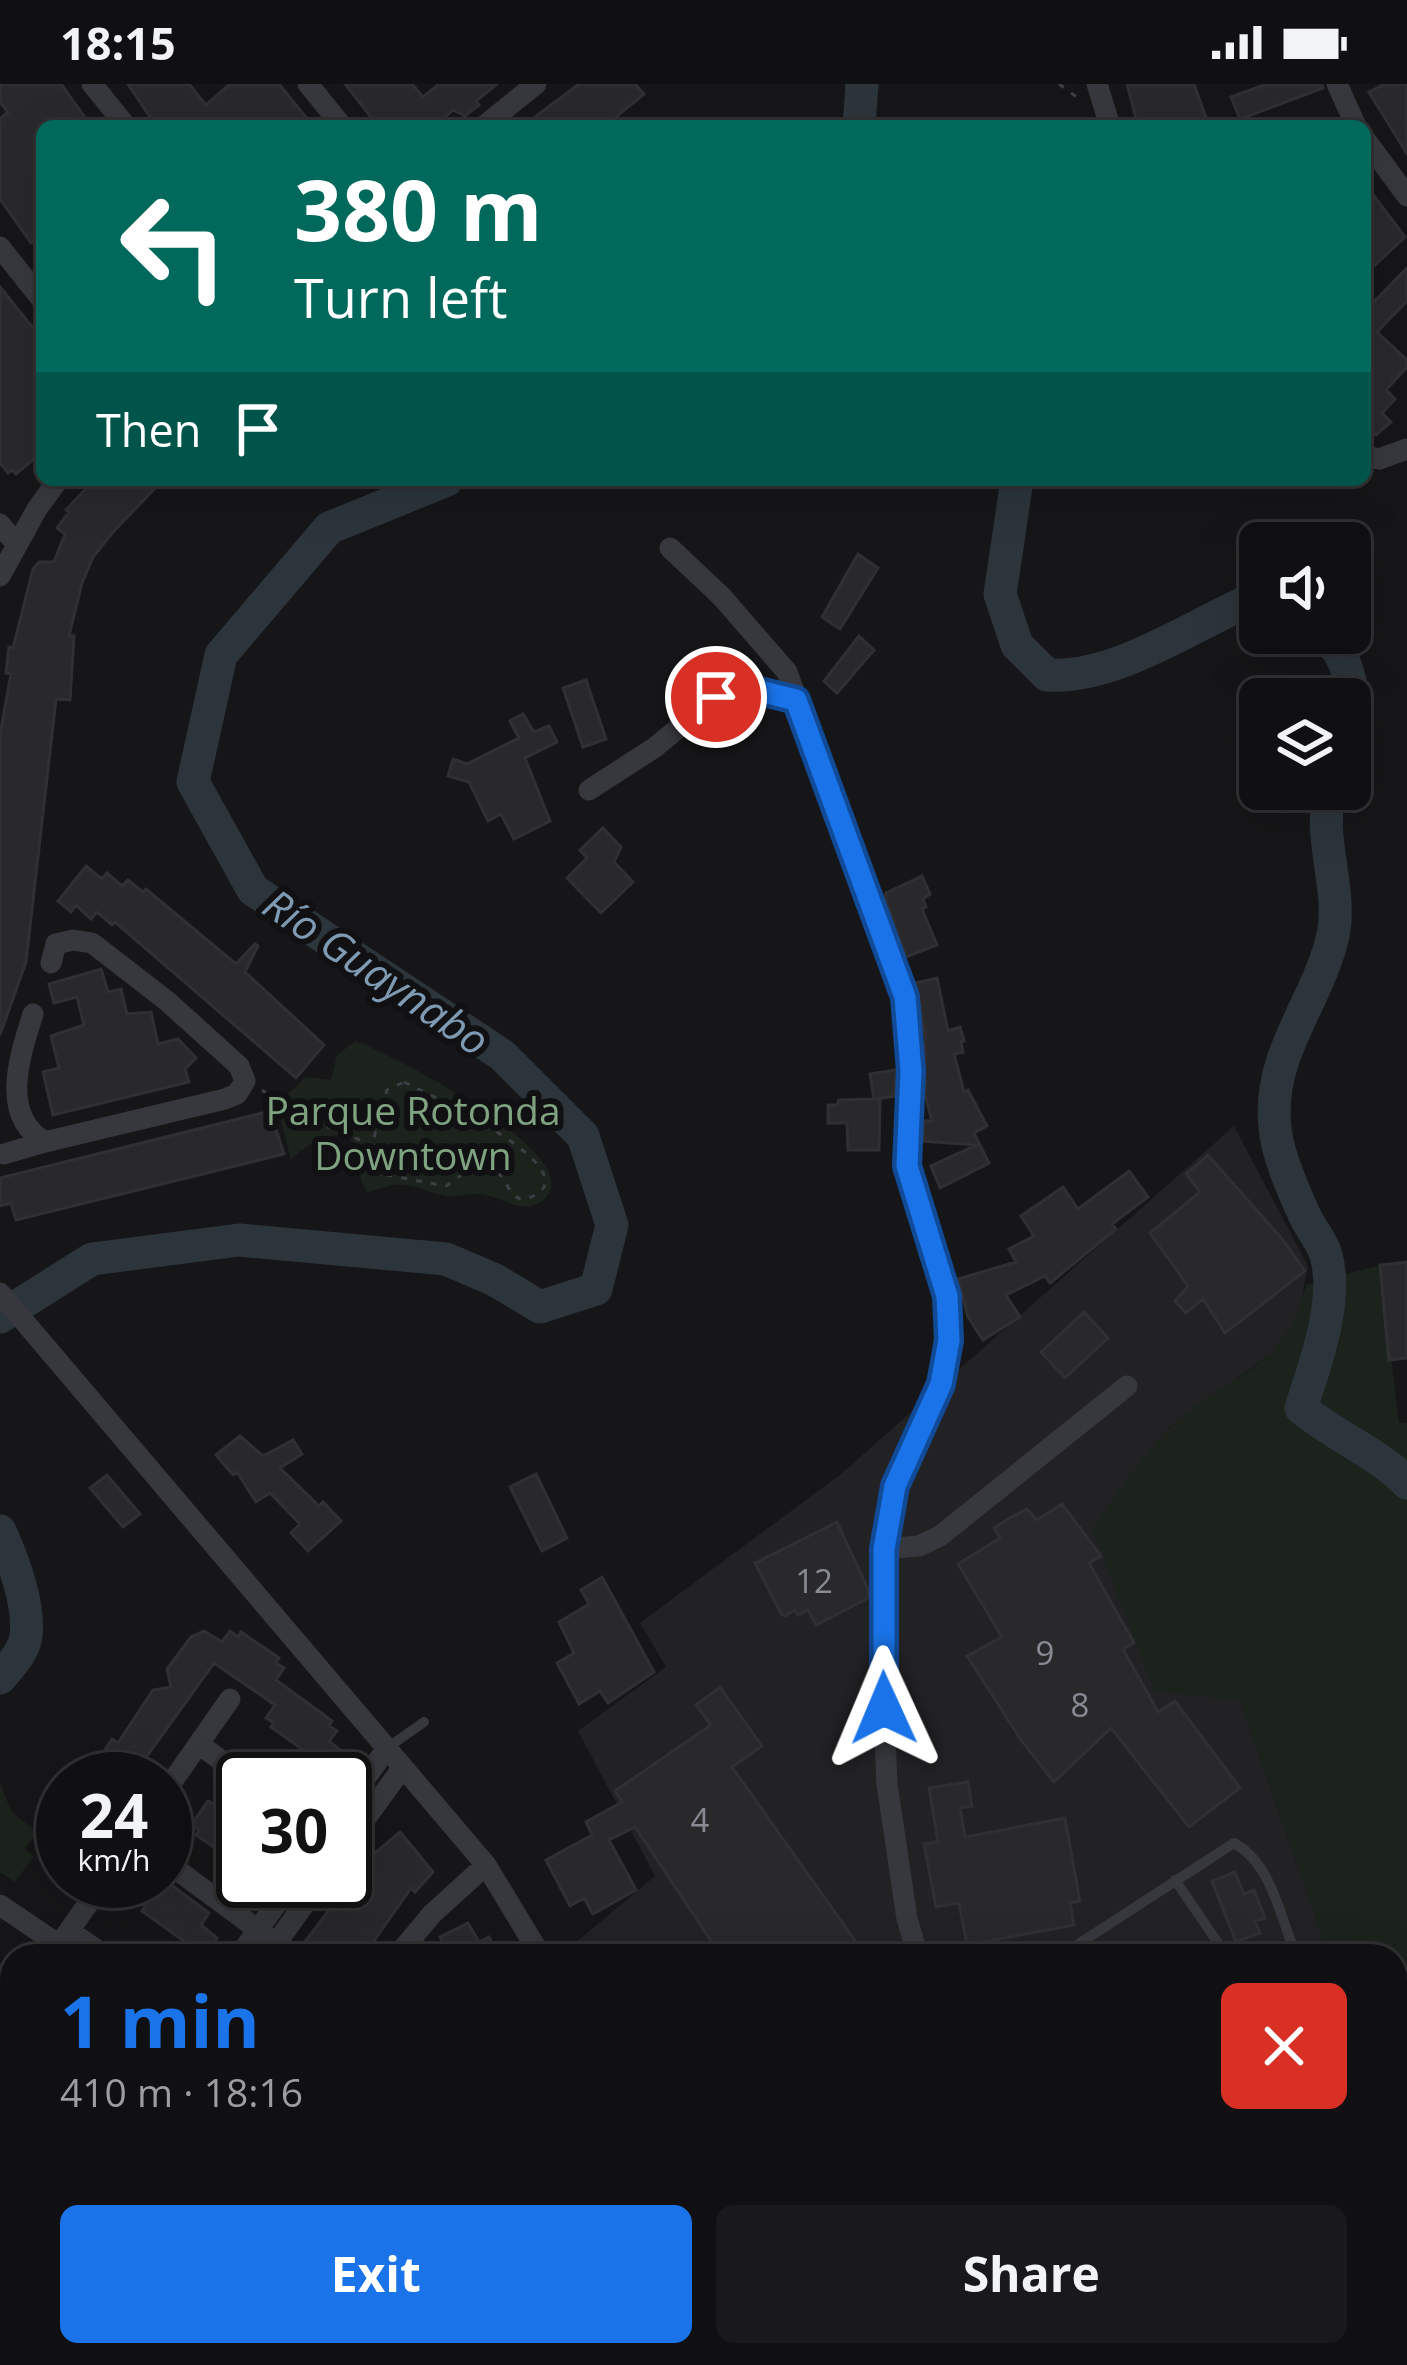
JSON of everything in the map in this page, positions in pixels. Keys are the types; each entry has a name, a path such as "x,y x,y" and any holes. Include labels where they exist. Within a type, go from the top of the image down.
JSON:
{"street":[{"path":"92,84 121,120"},
{"path":"308,84 337,120"},
{"path":"1097,84 1108,120"},
{"path":"1336,84 1353,120"},
{"path":"491,120 533,85"},
{"path":"1371,147 1407,196"},
{"path":"0,248 36,293"},
{"path":"1371,457 1379,459 1407,448"},
{"path":"0,576 54,486"},
{"path":"0,524 16,544"},
{"path":"670,548 787,672 905,997 911,1071 907,1166 947,1296 949,1340 941,1384 895,1486 884,1549 887,1784 914,1944"},
{"path":"589,790 654,748 716,697 747,688 796,700"},
{"path":"4,1154 225,1099 237,1094 245,1081 239,1066 167,1001 92,943 56,944 51,963"},
{"path":"33,1014 7,1110 45,1142"},
{"path":"0,1293 486,1865 534,1944"},
{"path":"884,1549 920,1546 940,1536 1126,1386"},
{"path":"192,1754 230,1699"},
{"path":"199,1744 216,1757"},
{"path":"372,1769 387,1748"},
{"path":"372,1810 403,1767"},
{"path":"407,1944 431,1914 486,1865"},
{"path":"192,1883 267,1943"},
{"path":"0,1905 58,1944"},
{"path":"60,1944 85,1908"},
{"path":"267,1943 281,1908"},
{"path":"267,1943 297,1908"},
{"path":"69,1931 88,1944"}],"lane":[{"path":"387,1748 424,1722"},
{"path":"1078,1944 1234,1843 1251,1852 1261,1867 1292,1944"},
{"path":"1175,1880 1219,1944"}],"path":[{"path":"245,1081 296,1114 394,1154 397,1146"},
{"path":"404,1082 499,1130 541,1171 544,1185 522,1200 508,1192 502,1177 488,1166 465,1170 446,1186 370,1172 366,1167 371,1144 387,1090 404,1082"}],"shaded area":[{"path":"1234,1126 1308,1266 1299,1314 1277,1349 1169,1428 1092,1529 1240,1701 1325,1944 574,1944 655,1876 578,1731 666,1667 640,1623 841,1474"}],"green space":[{"name":"Parque Rotonda Downtown","path":"356,1041 444,1086 518,1136 542,1162 551,1185 539,1203 519,1206 485,1195 448,1196 401,1185 367,1192 357,1147 341,1136 314,1142 291,1160 277,1104 306,1077 331,1080 337,1055"},
{"path":"1380,1265 1399,1423 1407,1423 1407,1944 1325,1944 1240,1701 1154,1691 1092,1528 1174,1424 1252,1368 1284,1337 1306,1285"},
{"path":"0,1784 12,1812 36,1833 25,1849 34,1856 15,1882 0,1872"}],"building":[{"path":"0,84 61,84 87,120 36,120 36,239 31,243 0,199 0,119 8,112 0,102"},
{"path":"128,84 189,84 206,105 230,84 279,84 308,120 152,120"},
{"path":"345,84 412,84 423,97 439,84 497,84 465,116 453,110 441,120 373,120"},
{"path":"579,84 635,84 644,94 612,120 531,120"},
{"path":"1127,84 1194,84 1207,120 1136,120"},
{"path":"1267,84 1322,84 1323,88 1240,119 1231,97"},
{"path":"1385,84 1407,84 1407,154 1369,92"},
{"path":"1371,198 1405,237 1371,268"},
{"path":"1407,268 1407,301 1377,332 1407,360 1407,367 1386,390 1395,399 1382,413 1391,422 1376,435 1371,430 1371,305"},
{"path":"0,287 36,332 36,457 16,474 8,473 0,463"},
{"path":"88,486 157,486 93,557 82,583 69,636 74,636 70,700 56,699 26,962 0,1035 0,735 11,674 6,673 9,647 13,648 33,569 39,562 54,562 65,534 57,528"},
{"path":"858,554 878,568 840,629 822,617"},
{"path":"859,636 874,650 837,693 824,681"},
{"path":"586,680 606,739 583,747 563,688"},
{"path":"523,714 534,732 549,726 557,742 525,758 550,821 514,839 501,814 488,821 469,782 448,776 453,759 467,764 519,738 510,721"},
{"path":"603,828 621,847 614,862 633,882 601,913 567,878 587,858 580,850"},
{"path":"86,866 102,879 107,873 122,886 128,880 143,892 146,889 236,964 258,946 245,972 324,1045 296,1078 115,922 112,925 97,912 91,919 76,905 71,912 58,901"},
{"path":"922,876 930,894 923,899 926,907 922,909 937,945 906,957 885,897"},
{"path":"101,969 108,992 121,989 127,1014 151,1012 158,1044 178,1039 196,1058 185,1069 189,1082 53,1115 43,1072 59,1068 51,1036 84,1025 77,997 54,1003 49,984"},
{"path":"937,978 948,1031 960,1027 964,1041 963,1052 954,1054 964,1092 968,1090 987,1126 974,1133 989,1163 940,1188 931,1166 976,1145 923,1141 924,1121 932,1121 925,1094 925,1035 916,983"},
{"path":"896,1070 895,1096 876,1099 880,1099 879,1150 848,1150 847,1123 828,1123 828,1105 874,1099 870,1074"},
{"path":"270,1111 284,1154 16,1220 11,1203 0,1206 0,1178"},
{"path":"1208,1155 1305,1271 1225,1333 1203,1299 1186,1313 1175,1301 1188,1286 1150,1233 1200,1192 1186,1174"},
{"path":"1129,1171 1148,1197 1050,1283 1045,1276 1006,1295 1020,1317 983,1340 968,1317 958,1279 1016,1262 1009,1249 1034,1236 1021,1216 1063,1187 1078,1209"},
{"path":"1407,1262 1407,1358 1389,1360 1380,1265"},
{"path":"1084,1312 1108,1338 1065,1378 1041,1352"},
{"path":"240,1436 263,1456 293,1440 302,1454 280,1468 341,1521 308,1551 291,1533 300,1524 270,1493 256,1502 237,1472 233,1475 216,1455"},
{"path":"536,1474 567,1538 542,1551 510,1487"},
{"path":"107,1475 140,1514 123,1527 90,1488"},
{"path":"1062,1504 1101,1556 1089,1563 1134,1643 1123,1649 1158,1712 1175,1701 1240,1788 1189,1827 1111,1728 1054,1782 967,1656 1002,1637 958,1564 1000,1538 994,1528 1008,1519 1027,1509 1037,1520"},
{"path":"837,1522 868,1598 816,1625 808,1610 781,1614 755,1563"},
{"path":"602,1577 654,1672 608,1703 600,1691 579,1704 557,1663 574,1653 559,1622 589,1604 581,1590"},
{"path":"204,1631 222,1642 230,1631 238,1637 241,1632 279,1658 276,1663 284,1668 276,1680 332,1721 329,1726 337,1731 329,1741 342,1752 306,1752 271,1727 274,1723 266,1718 275,1705 214,1663 150,1752 104,1752 112,1739 118,1743 153,1690 171,1687 167,1669 191,1637"},
{"path":"720,1687 762,1746 732,1767 857,1944 713,1944 635,1827 609,1840 636,1890 593,1914 584,1898 570,1906 546,1860 592,1835 586,1822 622,1802 615,1791 711,1725 696,1705"},
{"path":"968,1782 972,1806 960,1808 965,1837 1065,1818 1080,1901 1070,1903 1074,1925 967,1944 959,1903 936,1907 924,1844 938,1842 929,1788"},
{"path":"208,1801 216,1805 216,1849 196,1835 199,1830 192,1824"},
{"path":"400,1832 433,1872 415,1892 411,1888 372,1944 303,1944 331,1908 372,1908 372,1855"},
{"path":"1235,1872 1244,1894 1254,1890 1265,1918 1255,1921 1260,1933 1236,1942 1212,1881"},
{"path":"192,1900 209,1913 201,1925 217,1938 214,1944 182,1944 184,1941 142,1911 192,1908"},
{"path":"468,1923 479,1942 489,1937 492,1944 444,1944 440,1937"}],"waterway":[{"name":"Río Guaynabo","path":"859,120 862,84"},
{"name":"Río Guaynabo","path":"0,1317 92,1259 239,1240 446,1259 540,1307 596,1289 612,1225 583,1136 502,1055 253,890 193,782 221,655 329,528 432,486"},
{"path":"1016,486 1000,594 1017,645 1047,675 1121,662 1239,606"},
{"path":"1340,654 1349,678"},
{"path":"1327,810 1335,899 1333,935 1286,1052 1275,1100 1282,1160 1324,1250 1329,1273 1324,1333 1301,1408 1407,1483"},
{"name":"Río Guaynabo","path":"0,1531 19,1582 27,1623 22,1648 0,1678"}],"route":[{"path":"716,697 747,688 796,700 905,997 911,1071 907,1166 947,1296 949,1340 941,1384 895,1486 884,1549 884,1708"}]}
